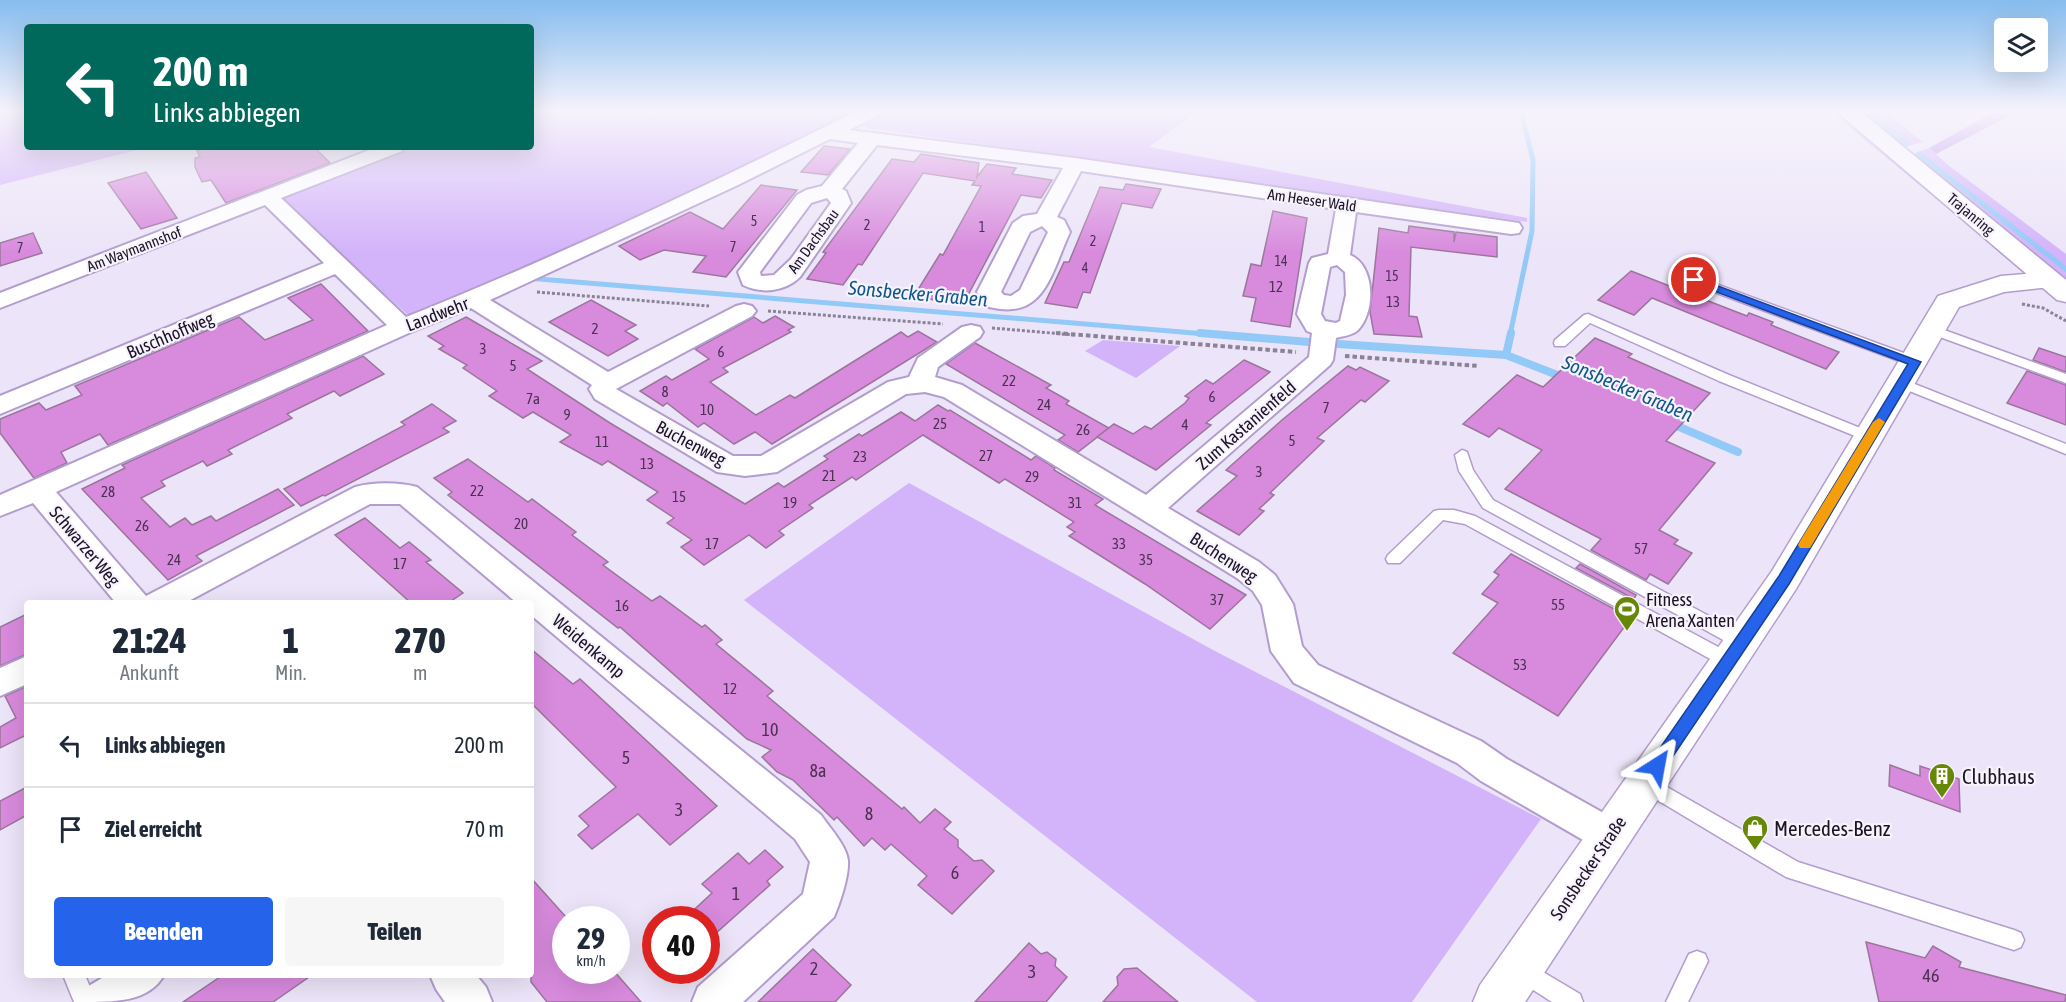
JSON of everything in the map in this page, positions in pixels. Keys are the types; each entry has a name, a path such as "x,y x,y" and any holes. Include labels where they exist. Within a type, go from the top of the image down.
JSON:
{"street":[{"name":"Am Waymannshof","path":"0,301 365,159"},
{"name":"Landwehr","path":"0,506 403,327 474,300 775,159"},
{"name":"Am Dachsbau","path":"829,191 839,195 841,202 789,276 768,284 751,280 749,272 804,199 813,194 829,191 855,159"},
{"name":"Am Heeser Wald","path":"1036,159 1511,228"},
{"name":"Trajanring","path":"1904,159 2057,287"},
{"path":"1044,219 1075,164"},
{"path":"268,197 403,327"},
{"path":"1338,258 1347,205"},
{"path":"1338,258 1350,264 1357,271 1359,280 1354,315 1348,326 1339,330 1325,330 1315,326 1309,314 1320,263 1338,258"},
{"name":"Buschhoffweg","path":"0,406 340,264"},
{"name":"Sonsbecker Straße","path":"1497,1002 1784,580 1909,373 1948,302 2001,284 2057,287"},
{"name":"Buchenweg","path":"474,300 607,383 602,389 614,399 727,465 745,467 767,465 897,388 920,383 953,391 1248,570 1264,583 1277,603 1287,651 1301,671 1469,752 1494,770 1610,836"},
{"path":"607,383 744,311"},
{"name":"Zum Kastanienfeld","path":"1148,509 1321,360 1325,330"},
{"path":"920,383 928,362 971,332"},
{"name":"Schwarzer Weg","path":"37,489 131,600"},
{"name":"Weidenkamp","path":"164,600 365,494 407,494 808,827 829,860 820,904 712,1002"},
{"path":"0,683 24,671"},
{"path":"102,1002 139,978"},
{"path":"452,978 471,1002"}],"lane":[{"path":"1694,280 1909,373 2066,449"},
{"path":"1560,344 1588,318 1724,378 1870,437"},
{"path":"1933,330 2066,379"},
{"path":"1462,455 1466,471 1488,504 1736,652"},
{"path":"1394,559 1439,515 1454,515 1470,520 1736,652"},
{"path":"1646,783 1793,870 2014,940"},
{"path":"1677,1002 1697,961"},
{"path":"1519,969 1572,1002"},
{"path":"75,978 85,1002"}],"path":[{"path":"2016,303 2043,308 2066,321"}],"shaded area":[{"path":"0,159 103,159 0,185"},
{"path":"372,159 761,159 423,316 408,315 280,200 281,195"},
{"path":"1083,159 1212,159 1527,218 1527,222"},
{"path":"1888,159 1897,159 1916,174 1963,221"},
{"path":"1915,159 1941,159 2066,254 2066,279"},
{"path":"1103,340 1180,346 1136,378 1085,351"},
{"path":"909,483 1213,650 1541,819 1412,1002 1257,1002 744,600"}],"building":[{"path":"195,159 326,159 330,163 226,203 211,180 202,182 195,167"},
{"path":"813,159 842,159 828,175 801,172"},
{"path":"892,159 914,162 917,159 952,159 979,163 977,177 987,164 1016,168 1012,174 1052,180 1041,198 1021,195 966,299 937,295 934,300 914,296 940,254 943,255 981,186 972,185 975,181 923,173 862,265 858,264 843,285 807,279 826,253 823,252"},
{"path":"146,172 177,218 141,229 108,183"},
{"path":"1126,184 1161,189 1152,208 1122,203 1090,293 1083,292 1077,308 1045,303 1064,262 1069,262 1100,187 1123,190"},
{"path":"761,185 797,190 726,277 693,272 706,256 664,250 640,260 619,246 690,212 723,229"},
{"path":"1273,211 1307,218 1290,327 1251,321 1256,298 1243,296 1251,264 1261,266"},
{"path":"1409,226 1454,232 1454,242 1456,232 1497,237 1497,257 1411,247 1409,316 1417,317 1422,337 1374,334 1370,312 1379,228 1408,233"},
{"path":"33,233 42,253 0,266 0,243"},
{"path":"1631,271 1747,316 1749,313 1773,322 1771,325 1839,352 1826,369 1652,298 1634,315 1598,300"},
{"path":"321,284 368,331 108,445 100,434 61,452 67,463 34,478 0,433 0,419 39,403 46,410 82,395 75,386 239,317 265,340 313,320 288,298"},
{"path":"591,300 636,325 625,331 638,339 608,356 549,322"},
{"path":"775,316 794,327 788,330 791,332 723,368 728,372 710,382 756,415 790,395 795,398 901,332 908,337 918,331 937,342 772,444 755,432 734,444 704,423 698,427 667,403 663,406 640,391 666,376 672,380 709,359 695,349 754,317 763,323"},
{"path":"466,317 542,361 527,369 610,423 745,504 778,483 784,487 828,459 824,456 901,412 915,421 938,405 950,410 1031,460 1036,456 1055,468 1054,470 1103,499 1095,505 1246,595 1210,629 1069,536 1075,532 1067,527 1074,522 1005,479 999,483 923,435 856,480 852,477 809,505 813,508 779,531 784,535 766,548 749,535 704,565 681,547 692,540 667,523 674,518 647,500 658,492 608,461 602,465 560,442 571,435 533,412 523,418 489,396 497,391 463,368 467,365 439,349 444,346 428,336"},
{"path":"1595,338 1632,354 1628,357 1710,393 1666,441 1715,463 1659,530 1678,540 1674,544 1692,553 1668,584 1650,574 1646,580 1591,550 1601,539 1505,489 1542,450 1499,428 1489,437 1463,424 1517,375 1543,387"},
{"path":"975,343 1051,385 1046,388 1069,401 1066,404 1109,428 1078,452 1058,440 1065,435 946,364"},
{"path":"2039,348 2066,357 2066,372 2033,360"},
{"path":"363,356 384,374 340,396 334,391 287,414 292,418 228,450 232,454 207,466 203,461 161,481 165,486 141,498 170,527 185,518 192,525 211,516 216,521 278,489 294,505 196,556 202,561 168,580 82,489 125,468 122,465"},
{"path":"1244,360 1270,372 1206,423 1211,425 1156,470 1097,437 1114,424 1133,434 1145,426 1151,429 1185,403 1189,398 1185,396 1206,380 1213,384"},
{"path":"1348,366 1356,370 1360,367 1389,381 1365,402 1361,400 1317,438 1324,441 1270,493 1274,495 1259,509 1264,511 1239,535 1197,511 1237,476 1226,470"},
{"path":"2027,371 2066,385 2066,425 2007,403"},
{"path":"432,404 456,421 443,428 449,432 301,506 284,489 405,425 401,422"},
{"path":"468,459 528,502 532,499 576,532 572,535 608,562 603,565 652,601 660,596 702,627 705,625 722,640 716,644 773,691 767,696 902,809 904,807 920,823 935,809 951,822 944,829 958,840 958,847 974,861 982,860 994,871 952,914 918,885 927,876 891,844 885,850 872,838 864,846 837,817 834,820 793,780 777,772 762,757 771,750 747,739 620,627 618,628 448,495 452,492 434,478"},
{"path":"365,518 400,548 409,542 431,560 426,562 463,593 452,600 408,600 335,535"},
{"path":"1511,554 1631,618 1558,716 1453,653 1498,603 1482,594 1499,575 1494,572"},
{"path":"1580,564 1636,595 1634,599 1576,568"},
{"path":"24,615 24,655 0,666 0,627"},
{"path":"534,652 573,684 580,679 717,806 670,845 638,814 592,849 578,835 589,826 579,816 616,787 534,706"},
{"path":"24,687 24,736 0,748 0,727 16,718 5,696"},
{"name":"Clubhaus","path":"1890,765 1920,776 1920,766 1959,779 1960,812 1889,786"},
{"path":"24,789 24,817 0,830 0,801"},
{"path":"765,850 783,867 767,881 770,885 720,930 720,906 698,906 712,893 702,884 738,853 749,864"},
{"path":"534,881 556,906 552,906 552,984 625,984 641,1002 547,1002 531,982 531,978 534,978"},
{"path":"1866,942 1925,958 1933,946 1961,962 1959,967 2066,995 2065,1002 1879,1002"},
{"path":"1029,943 1041,954 1047,952 1056,959 1055,966 1067,977 1046,1002 975,1002"},
{"path":"813,949 851,985 835,1002 758,1002"},
{"path":"1137,968 1178,1002 1103,1002 1118,985 1117,977 1124,969"},
{"path":"219,978 308,978 273,1002 183,1002"}],"waterway":[{"name":"Sonsbecker Graben","path":"1510,335 1532,231 1533,159"},
{"path":"1925,159 2066,269"},
{"name":"Sonsbecker Graben","path":"527,278 1218,335"},
{"name":"Sonsbecker Graben","path":"1200,333 1309,342"},
{"name":"Sonsbecker Graben","path":"1506,355 1511,333"},
{"name":"Sonsbecker Graben","path":"1338,344 1506,355"},
{"name":"Sonsbecker Graben","path":"1506,355 1565,378"},
{"name":"Sonsbecker Graben","path":"1670,423 1738,452"}],"slow traffic":[{"path":"1805,545 1879,422"}],"place":[{"name":"Fitness Arena Xanten","path":"1627,632"},
{"name":"Clubhaus","path":"1942,799"},
{"name":"Mercedes-Benz","path":"1755,851"}],"route":[{"path":"1657,766 1784,580 1915,362 1694,280"}]}
